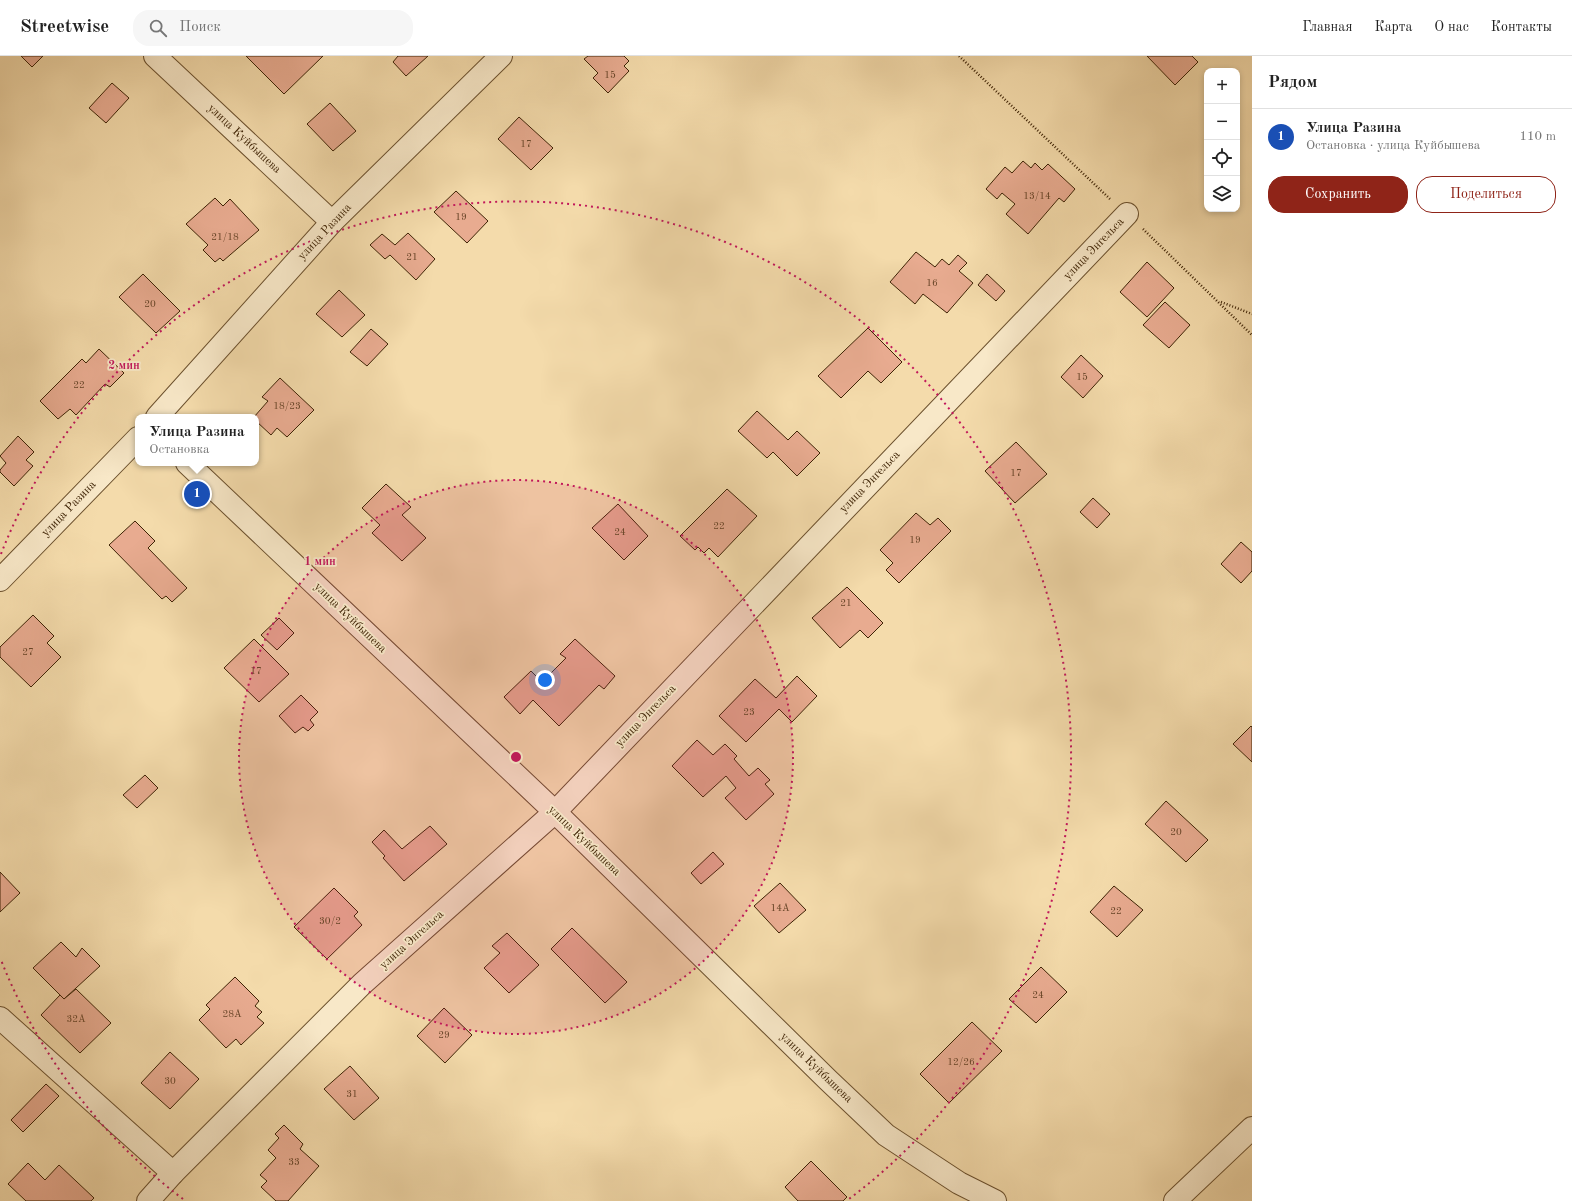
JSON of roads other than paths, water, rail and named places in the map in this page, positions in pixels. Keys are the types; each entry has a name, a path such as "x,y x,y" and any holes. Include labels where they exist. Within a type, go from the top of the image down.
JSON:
{"street":[{"name":"улица Куйбышева","path":"155,56 332,222"},
{"name":"улица Разина","path":"161,414 332,222 501,56"},
{"name":"улица Энгельса","path":"148,1201 173,1173 362,984 555,812 1127,214"},
{"name":"улица Разина","path":"0,580 135,441"},
{"name":"улица Куйбышева","path":"190,466 555,812 886,1135 959,1183 995,1201"},
{"path":"0,1018 173,1173"},
{"path":"1175,1201 1252,1128"}],"place":[{"name":"Улица Разина","path":"197,494"}]}
